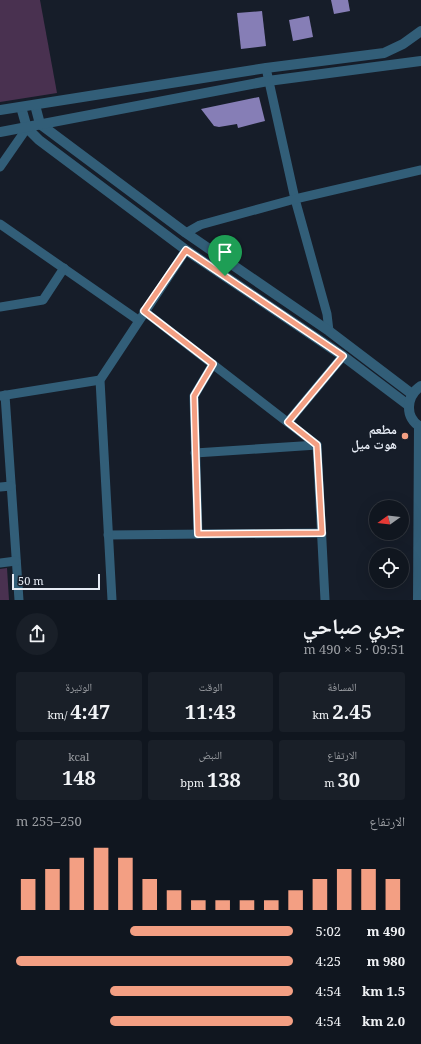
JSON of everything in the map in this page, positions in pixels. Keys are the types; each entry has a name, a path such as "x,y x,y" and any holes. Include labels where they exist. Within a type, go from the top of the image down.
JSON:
{"street":[{"path":"0,110 266,68 384,53 403,44 421,31"},
{"path":"0,132 268,81 421,61"},
{"path":"266,68 295,199 327,314 329,331"},
{"path":"35,105 40,124 186,234 329,331 412,394"},
{"path":"21,107 27,128 39,140 186,250 343,356 408,405"},
{"path":"0,167 27,128"},
{"path":"186,234 200,225 295,199 421,170"},
{"path":"0,224 138,320"},
{"path":"112,600 100,380 138,320 186,250"},
{"path":"0,307 43,300 64,268"},
{"path":"144,311 317,445 325,600"},
{"path":"288,422 343,356"},
{"path":"198,534 194,396 213,364"},
{"path":"19,600 11,486 2,396 100,380"},
{"path":"418,600 420,427 411,417 408,405 412,394 421,386"},
{"path":"195,452 317,445"},
{"path":"0,487 11,486"},
{"path":"108,535 322,533"},
{"path":"0,563 16,561"}],"shaded area":[{"path":"0,0 40,0 57,93 0,102"},
{"path":"7,568 9,600 0,600 0,569"}],"building":[{"path":"331,0 348,0 350,11 334,14"},
{"path":"262,11 266,46 241,49 237,13"},
{"path":"309,16 313,37 293,41 289,20"},
{"path":"259,97 265,121 238,128 237,124 219,127 214,126 201,109"}],"place":[{"name":"مطعم هوت ميل","path":"405,436"}],"route":[{"path":"186,250 225,276 343,356 288,422 317,445 322,533 198,534 194,396 213,364 144,311 186,250"}]}
